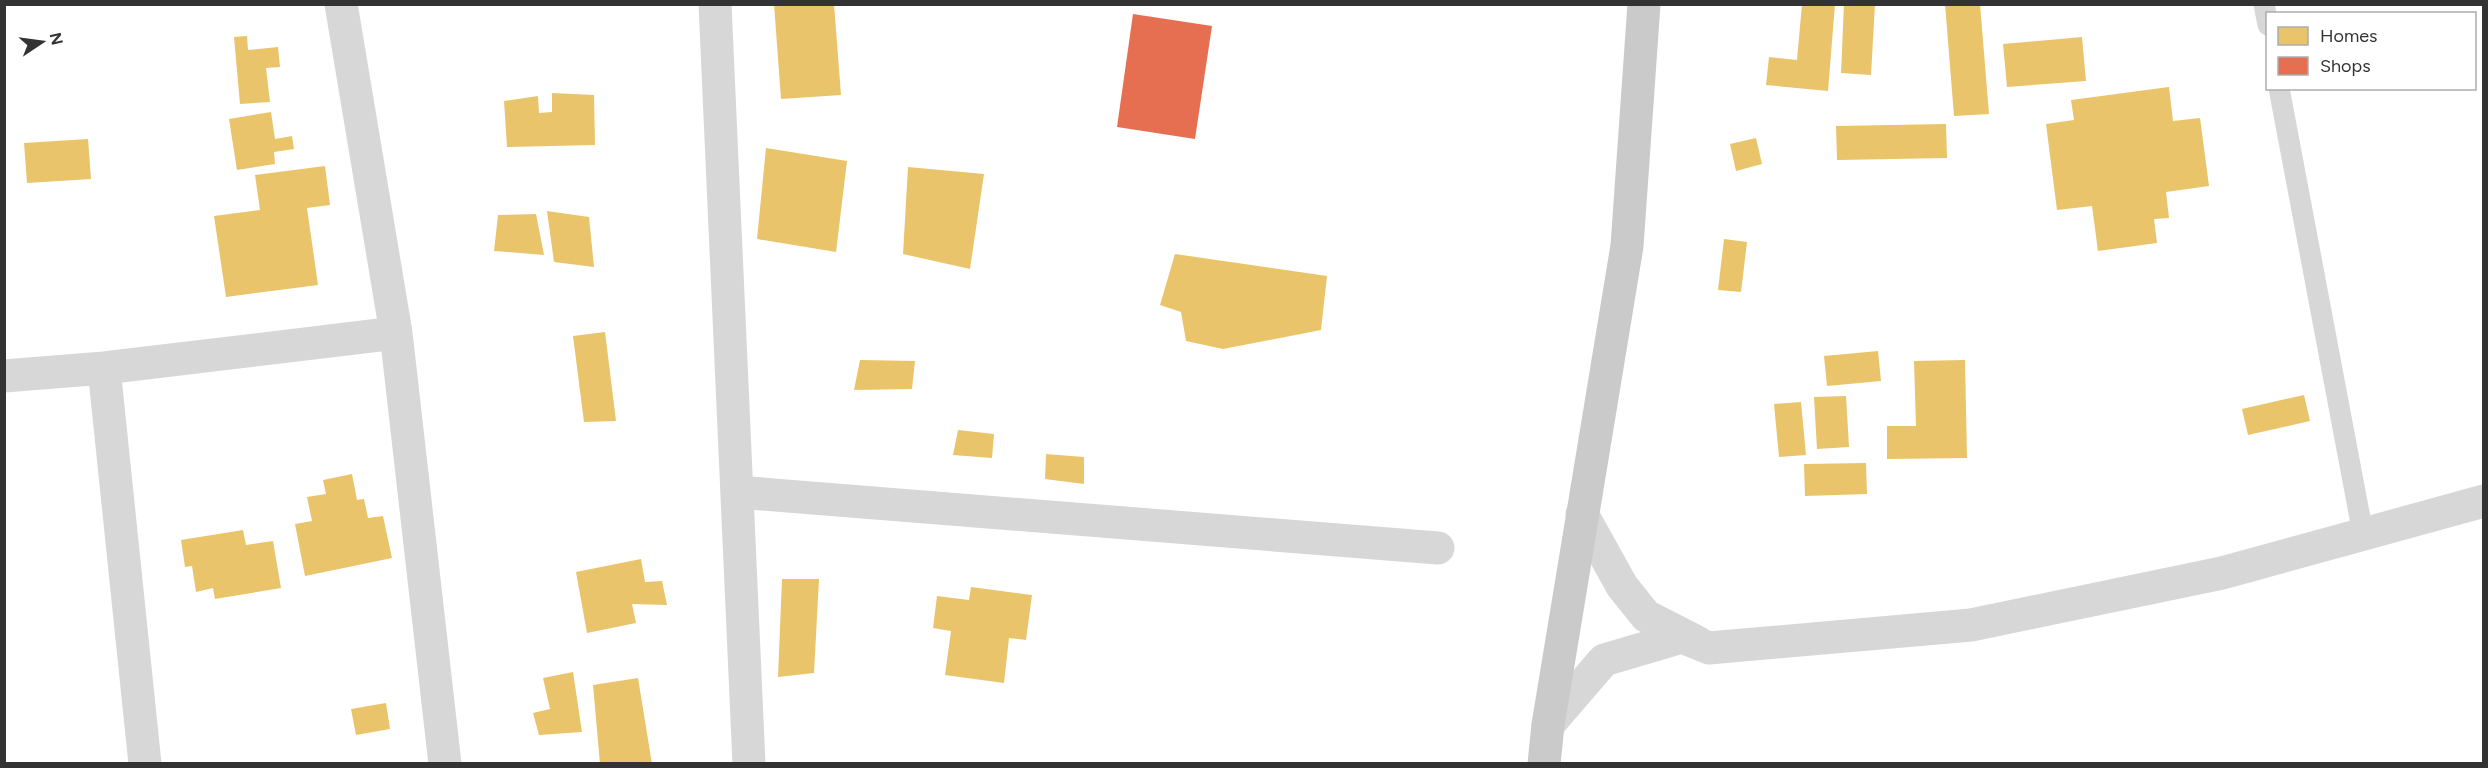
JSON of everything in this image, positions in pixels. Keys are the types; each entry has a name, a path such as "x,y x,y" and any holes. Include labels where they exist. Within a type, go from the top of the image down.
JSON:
{"main road":[{"path":"1544,764 1548,725 1627,246 1644,4"}],"street":[{"path":"341,4 396,333 446,764"},
{"path":"715,4 749,764"},
{"path":"4,376 104,368 396,333"},
{"path":"104,368 145,764"},
{"path":"737,492 1438,548"},
{"path":"1548,725 1604,660 1682,637 1709,648 1971,625 2222,573 2484,501"},
{"path":"1582,514 1622,586 1646,616 1709,648"}],"lane":[{"path":"2279,90 2363,534"}],"building: Homes":[{"path":"774,4 834,4 841,95 781,99"},
{"path":"1802,4 1835,4 1828,91 1766,85 1769,57 1797,60"},
{"path":"1844,4 1875,4 1871,75 1841,73"},
{"path":"1945,4 1980,4 1989,114 1954,116"},
{"path":"247,36 248,50 278,47 280,67 266,68 270,102 240,104 234,37"},
{"path":"2082,37 2086,81 2007,87 2003,44"},
{"path":"2169,87 2173,121 2200,118 2209,186 2166,192 2169,218 2154,219 2157,243 2098,251 2092,206 2057,210 2046,124 2074,120 2071,100"},
{"path":"552,93 594,95 595,145 507,147 504,101 538,96 539,113 552,112"},
{"path":"271,112 275,139 292,136 294,149 274,152 275,164 237,170 229,119"},
{"path":"1946,124 1947,158 1837,160 1836,126"},
{"path":"1756,138 1762,164 1736,171 1730,144"},
{"path":"88,139 91,179 27,183 24,143"},
{"path":"766,148 847,161 836,252 757,239"},
{"path":"325,166 330,205 307,208 318,285 226,297 214,216 260,210 255,175"},
{"path":"908,167 984,174 970,269 903,254"},
{"path":"547,211 589,217 594,267 554,262"},
{"path":"536,214 544,255 494,251 498,215"},
{"path":"1724,239 1747,242 1741,292 1718,290"},
{"path":"1175,254 1327,276 1321,330 1223,349 1186,341 1181,312 1160,305"},
{"path":"605,332 616,421 584,422 573,336"},
{"path":"1878,351 1881,381 1827,386 1824,356"},
{"path":"860,360 915,361 912,389 854,390"},
{"path":"1965,360 1967,458 1887,459 1887,426 1916,426 1914,361"},
{"path":"2304,395 2310,421 2248,435 2242,409"},
{"path":"1846,396 1849,447 1817,449 1814,397"},
{"path":"1801,402 1806,455 1779,457 1774,404"},
{"path":"958,430 994,434 992,458 953,455"},
{"path":"1046,454 1084,457 1084,484 1045,479"},
{"path":"1866,463 1867,494 1805,496 1804,464"},
{"path":"352,474 357,500 364,499 368,518 383,516 392,558 305,576 295,524 312,521 307,497 326,494 323,480"},
{"path":"243,530 246,545 273,541 281,588 215,599 213,588 196,592 192,566 185,567 181,540"},
{"path":"641,559 645,582 662,581 667,605 632,604 636,623 587,633 576,572"},
{"path":"782,579 819,579 814,673 778,677"},
{"path":"971,587 1032,595 1026,640 1009,638 1004,683 945,675 951,631 933,628 937,596 969,600"},
{"path":"573,672 582,732 539,735 533,713 550,709 543,678"},
{"path":"638,678 652,764 600,764 593,685"},
{"path":"386,703 390,729 356,735 351,709"}],"building: Shops":[{"path":"1133,14 1212,26 1195,139 1117,127"}]}
